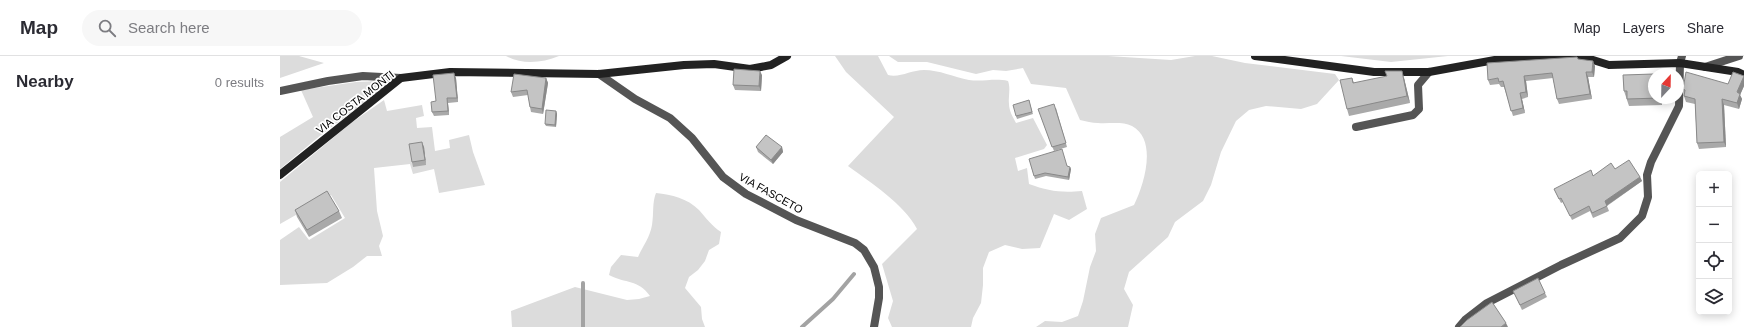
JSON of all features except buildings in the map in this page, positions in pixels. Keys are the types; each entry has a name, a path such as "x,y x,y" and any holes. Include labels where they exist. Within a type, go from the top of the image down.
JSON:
{"street":[{"name":"VIA COSTA MONTI","path":"280,175 401,78 450,72 599,74 684,65 714,64 750,69 771,66 787,56"},
{"path":"1255,56 1374,72 1429,72 1500,59 1580,56 1609,65 1681,60 1705,67 1738,72 1744,75"},
{"path":"1705,67 1739,56"},
{"path":"1459,327 1465,320 1487,303 1561,265 1620,238 1642,216 1648,197 1647,175 1650,162 1680,106 1681,60"},
{"path":"1356,127 1413,115 1419,109 1418,85 1429,72"},
{"name":"VIA FASCETO","path":"599,74 635,99 670,118 692,138 723,177 746,194 796,220 855,243 864,250 874,267 879,287 879,298 874,327"},
{"path":"280,91 328,81 363,76 401,78"}],"shaded area":[{"path":"280,56 299,56 324,63 280,78"},
{"path":"506,56 559,56 546,60 525,62"},
{"path":"835,56 878,56 888,75 892,76 915,71 930,70 969,80 1008,81 1009,107 1016,123 1033,118 1047,145 1044,149 1015,158 1018,171 1027,168 1029,184 1061,192 1082,191 1087,209 1069,220 1054,214 1040,248 1022,249 1005,245 989,252 983,268 981,303 973,318 971,327 892,327 888,318 893,301 882,264 917,229 896,203 848,166 894,117 846,72"},
{"path":"889,56 1108,56 1171,60 1195,56 1212,56 1245,63 1335,74 1339,80 1317,104 1301,109 1266,106 1249,110 1236,121 1221,152 1211,185 1203,201 1175,222 1168,237 1129,272 1124,289 1133,305 1128,327 1036,327 1045,321 1062,322 1078,316 1083,301 1090,267 1096,251 1095,234 1101,218 1134,205 1145,175 1147,152 1145,141 1140,133 1128,124 1096,123 1080,120 1066,88 1031,84 1023,68 1006,71 993,70 976,74 927,62 898,62"},
{"path":"1341,56 1448,56 1391,62"},
{"path":"383,81 385,86 382,89 321,135 280,169 280,137 313,117 301,90 356,82"},
{"path":"384,100 387,111 422,105 424,116 416,118 417,128 432,127 435,151 450,148 449,140 469,135 473,152 485,185 439,193 434,169 413,174 410,164 374,168 377,211 383,236 379,246 382,256 367,256 353,267 327,283 280,285 280,240 299,227 309,240 345,218 331,195 280,224 280,182 351,123"},
{"path":"656,193 673,196 694,206 712,225 721,232 719,244 709,250 705,261 698,270 689,277 685,288 701,307 702,319 705,327 512,327 511,311 575,287 627,300 650,296 636,284 609,275 611,267 621,255 638,257 651,229"}],"waterway":[{"path":"802,327 833,299 854,274"},
{"path":"583,283 583,327"}]}
